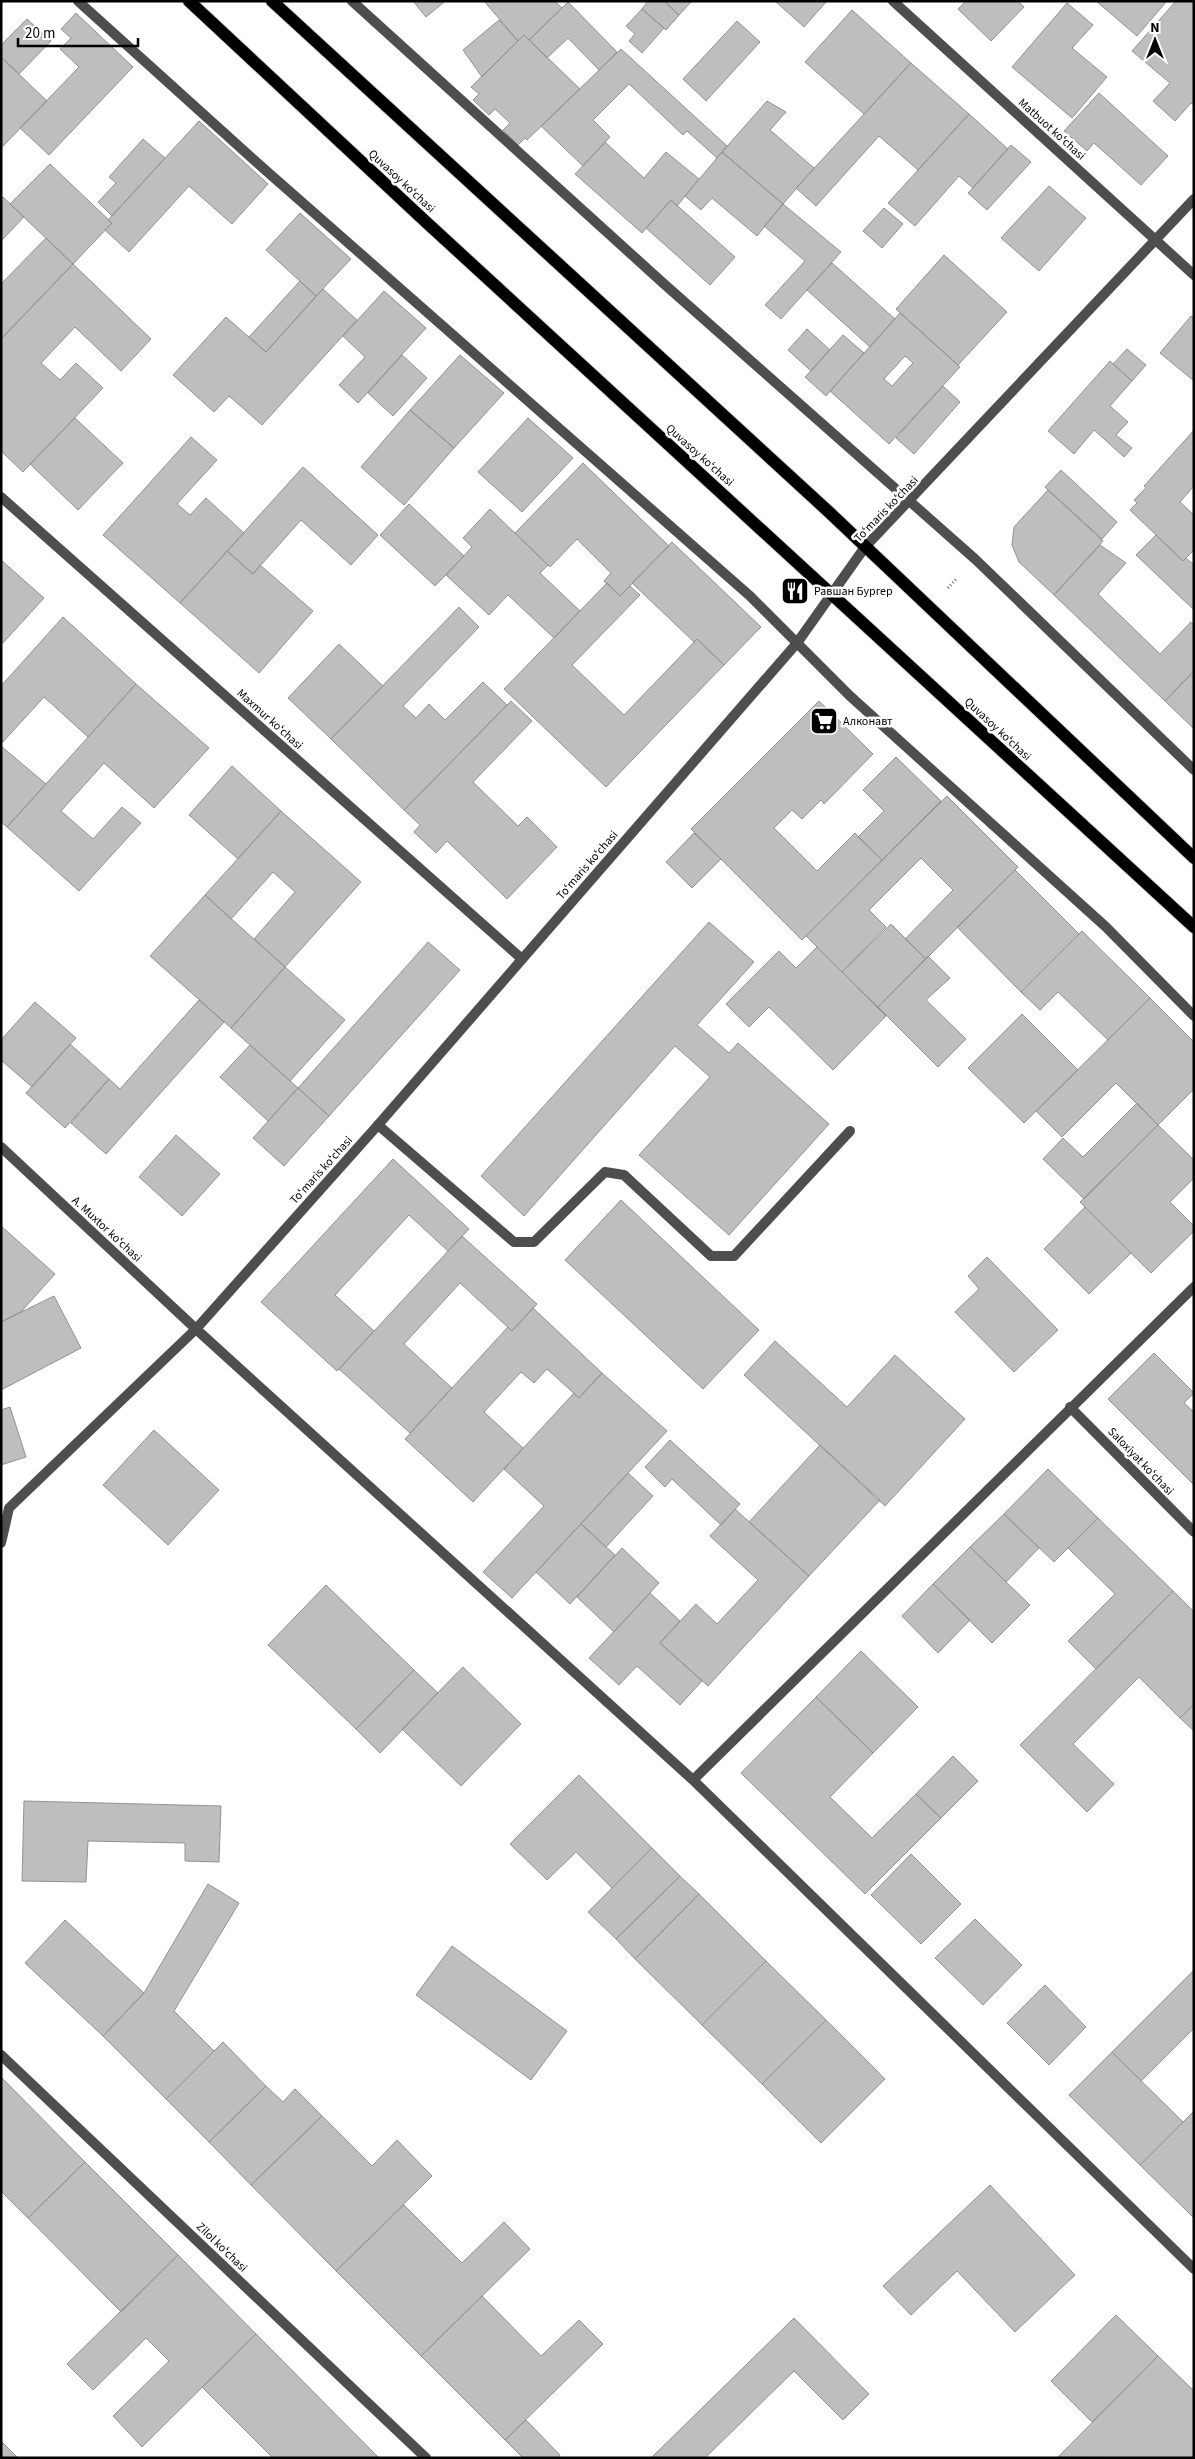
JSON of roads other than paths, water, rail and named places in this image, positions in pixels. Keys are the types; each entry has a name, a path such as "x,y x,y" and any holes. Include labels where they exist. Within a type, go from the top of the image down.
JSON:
{"main road":[{"name":"Quvasoy koʻchasi","path":"189,1 433,229 1194,927"},
{"path":"272,1 866,546 1194,858"}],"street":[{"path":"78,1 263,168 750,596 850,696 1106,928 1194,1016"},
{"path":"352,1 670,289 975,559 1194,770"},
{"name":"Matbuot koʻchasi","path":"893,1 1194,275"},
{"name":"Toʻmaris koʻchasi","path":"1,1543 9,1508 196,1329 378,1125 797,643 866,546 910,502 1194,199"},
{"name":"Maxmur koʻchasi","path":"1,497 522,959"},
{"path":"378,1125 514,1242 534,1242 605,1172 624,1175 711,1256 734,1256 850,1131"},
{"name":"A. Muxtor koʻchasi","path":"1,1148 196,1329 693,1780 1194,2269"},
{"path":"693,1780 1194,1287"},
{"name":"Saloxiyat koʻchasi","path":"1070,1407 1194,1532"},
{"name":"Zilol koʻchasi","path":"1,2055 426,2458"}],"place":[{"name":"Равшан Бургер","path":"795,591"},
{"name":"Алконавт","path":"824,721"}]}
